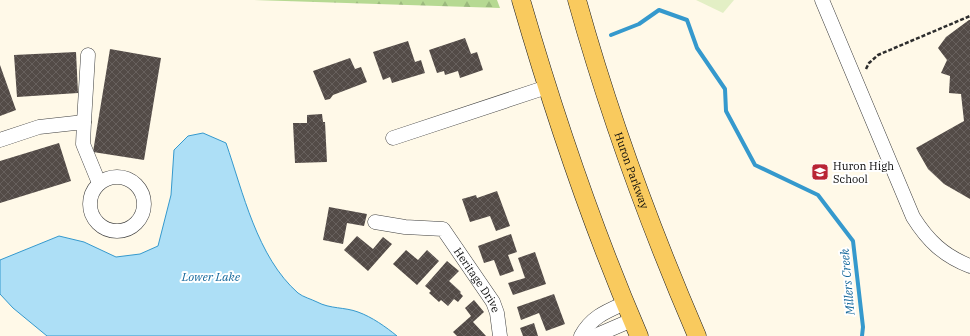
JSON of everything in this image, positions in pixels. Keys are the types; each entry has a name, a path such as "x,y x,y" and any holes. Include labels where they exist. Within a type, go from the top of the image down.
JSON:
{"main road":[{"path":"521,0 579,180 625,303 636,328"},
{"path":"568,0 579,7"},
{"name":"Huron Parkway","path":"579,7 631,169 697,336"}],"street":[{"path":"822,0 913,217 930,241 942,253 970,266"},
{"path":"88,55 83,144 99,183"},
{"path":"394,138 548,87"},
{"path":"0,140 39,127 84,122"},
{"name":"Heritage Drive","path":"375,222 405,227 444,229 493,302 497,313 500,336"},
{"path":"581,336 586,327 595,318 625,303"},
{"path":"595,336 636,328"}],"path":[{"path":"867,68 872,59 878,55 970,16"}],"green space":[{"path":"253,0 497,0 500,8"},
{"path":"696,0 734,0 723,13"}],"water":[{"name":"Lower Lake","path":"203,133 226,143 245,203 262,243 284,278 298,293 327,306 353,310 363,314 379,322 397,336 47,336 13,308 0,294 0,260 59,236 84,242 116,257 140,254 158,246 171,195 174,150 188,136"}],"building":[{"path":"969,20 970,199 944,184 928,169 916,148 964,121 961,94 949,93 950,76 941,73 947,60 938,48 946,37"},
{"path":"465,38 471,54 477,52 483,70 460,78 458,71 445,75 444,71 437,73 429,50"},
{"path":"408,41 415,62 421,60 425,73 392,83 390,77 383,80 373,52"},
{"path":"110,49 161,58 144,160 93,152"},
{"path":"76,52 78,93 17,97 14,55"},
{"path":"350,58 355,69 361,67 367,82 333,95 330,99 325,100 313,71"},
{"path":"0,65 16,110 0,116"},
{"path":"322,114 323,122 325,122 327,162 295,163 293,123 307,123 307,115"},
{"path":"59,143 71,181 0,203 0,161"},
{"path":"497,191 510,226 496,231 490,216 470,222 462,199 476,195 477,198"},
{"path":"329,207 367,214 364,226 347,223 343,244 323,240"},
{"path":"511,234 517,252 508,255 514,271 500,276 494,260 484,263 478,246"},
{"path":"357,236 373,249 383,237 392,244 368,271 344,250"},
{"path":"406,250 418,260 427,250 439,261 417,285 393,264"},
{"path":"535,252 546,284 513,295 508,283 525,278 518,258"},
{"path":"447,261 459,271 449,281 461,292 460,293 463,296 458,302 454,299 448,306 441,300 439,302 429,293 431,291 425,286"},
{"path":"554,294 565,324 546,331 539,313 521,320 517,307"},
{"path":"474,300 484,312 473,322 486,336 457,336 453,332 471,316 465,308"},
{"path":"534,323 538,336 523,336 520,328"}],"waterway":[{"name":"Millers Creek","path":"611,35 639,24 659,10 687,20 697,48 725,89 726,111 755,165 818,195 853,241 863,327 862,336"}],"place":[{"name":"Huron High School","path":"820,172"}]}
